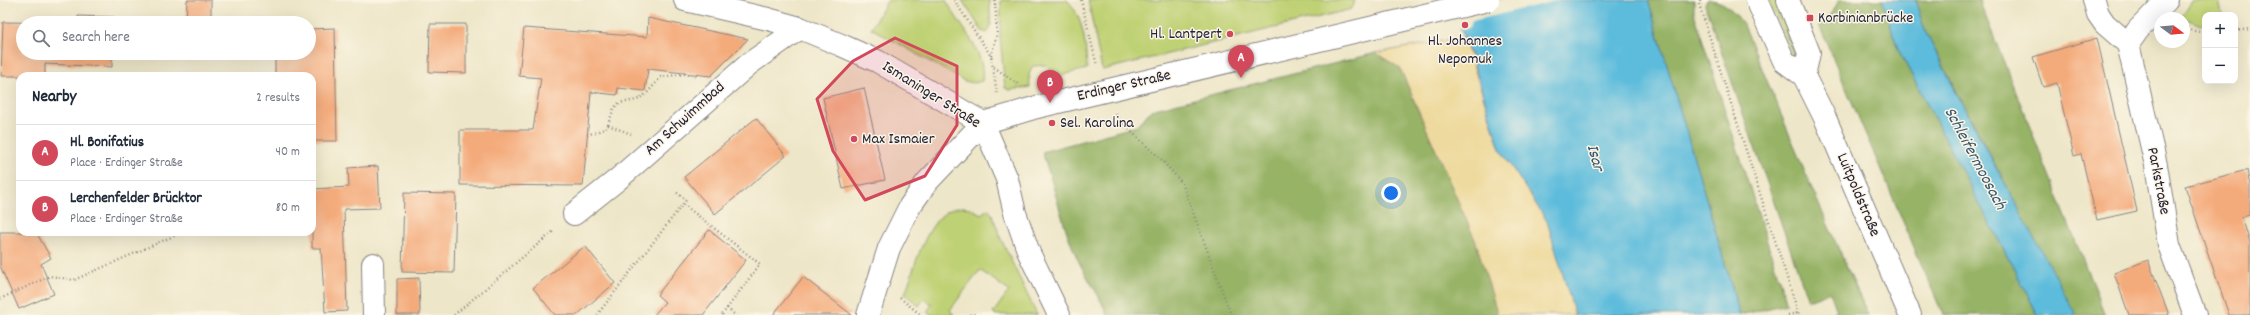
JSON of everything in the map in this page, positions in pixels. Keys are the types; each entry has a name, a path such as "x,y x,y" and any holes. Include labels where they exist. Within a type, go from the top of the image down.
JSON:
{"street":[{"name":"Ismaninger Straße","path":"685,0 800,28 877,61 983,123 1007,179 1015,213 1029,253 1059,315"},
{"name":"Erdinger Straße","path":"868,315 889,248 910,206 927,182 983,123 1037,106 1488,0"},
{"name":"Luitpoldstraße","path":"1756,0 1784,61 1804,76 1825,118 1910,315"},
{"path":"1788,0 1809,53 1804,76"},
{"path":"2094,0 2098,14 2105,24 2128,44 2138,30 2167,0"},
{"name":"Am Schwimmbad","path":"574,214 617,180 713,94 749,64 800,28"},
{"name":"Parkstraße","path":"2128,44 2156,165 2169,245 2195,315"},
{"path":"373,264 374,315"}],"path":[{"path":"954,0 991,56 998,97"},
{"path":"991,56 997,34 994,0"},
{"path":"1081,0 1098,71"},
{"path":"1700,0 1700,7 1798,314 1788,315"},
{"path":"2190,29 2202,32"},
{"path":"2238,31 2250,29"},
{"path":"994,67 1024,88"},
{"path":"587,135 605,130 614,108 619,103 637,100 647,93 661,77 685,74 698,77 713,94"},
{"path":"1115,112 1123,124 1162,160 1182,183 1231,315"},
{"path":"597,315 686,200 676,192"},
{"path":"683,204 760,264 722,315"},
{"path":"454,315 574,214"},
{"path":"0,299 50,276 74,280 174,236"},
{"path":"896,296 921,315"},
{"path":"727,308 735,315"},
{"path":"970,315 972,313 975,315"}],"highlighted area":[{"path":"895,38 957,66 957,125 925,176 865,200 833,151 817,99 853,61"}],"green space":[{"path":"888,0 946,0 976,49 980,59 982,81 974,83 964,81 871,28"},
{"path":"962,0 989,0 991,24 987,33 982,31"},
{"path":"1001,0 1067,0 1073,7 1081,23 1085,42 1087,69 1054,77 1051,70 1046,65 1033,66 1029,74 1030,87 1010,90 1005,88 1000,37"},
{"path":"1088,0 1355,0 1352,9 1102,70"},
{"path":"1648,0 1694,0 1694,13 1787,304 1740,315"},
{"path":"1707,0 1714,0 1724,4 1744,25 1809,182 1868,315 1826,315 1837,311 1830,292 1808,300 1705,5"},
{"path":"1768,0 1777,0 1798,57 1794,56"},
{"path":"1839,0 1882,0 1898,49 2038,315 1943,315 1819,25 1834,10"},
{"path":"1915,0 1979,0 2105,315 2076,315 2068,303 1925,31"},
{"path":"2192,0 2219,0 2221,12 2202,12 2201,25 2190,21 2190,12 2184,12"},
{"path":"1376,53 1400,68 1476,242 1498,315 1107,315 1072,247 1042,152 1137,126 1151,110"},
{"path":"963,207 970,208 981,214 988,209 992,214 1001,239 1037,315 996,315 993,313 1009,291 980,270 950,310 954,315 930,315 927,312 932,304 924,299 919,306 905,294 916,261 932,226 948,211"}],"sand":[{"path":"1464,37 1500,149 1547,221 1575,315 1498,315 1476,242 1400,68 1376,53"}],"water":[{"name":"Isar","path":"1449,0 1648,0 1740,315 1575,315 1547,221 1500,149 1471,55"},
{"name":"Schleifermoosach","path":"1882,0 1915,0 1925,31 1966,111 2076,315 2038,315 1898,49"}],"pier":[{"path":"1447,0 1560,0 1472,21 1470,27 1466,29 1460,28 1457,25"}],"building":[{"path":"187,0 211,0 211,16 186,16"},
{"path":"648,18 748,39 711,76 648,69 645,91 618,88 617,95 591,92 583,186 460,185 460,130 533,130 541,78 519,76 524,28 647,37"},
{"path":"3,22 16,22 16,60 112,60 112,67 45,64 45,72 16,72 16,76 1,76"},
{"path":"430,24 466,24 466,73 429,72"},
{"path":"335,28 337,141 316,141 316,72 275,72 275,60 316,60 316,29"},
{"path":"2097,38 2137,211 2097,220 2081,154 2074,156 2057,83 2043,87 2033,57"},
{"name":"Max Ismaier","path":"864,88 885,180 843,189 823,98"},
{"path":"756,118 786,156 715,214 684,177"},
{"path":"378,166 380,208 344,209 347,311 325,312 321,248 312,248 312,236 316,236 316,189 349,187 348,168"},
{"path":"2247,170 2250,186 2250,215 2242,217 2250,243 2250,315 2229,315 2185,186"},
{"path":"404,193 456,194 454,273 402,272"},
{"path":"709,230 746,260 703,315 654,315 665,302 657,295"},
{"path":"0,232 16,232 16,236 38,236 51,258 41,264 54,294 19,309 0,266"},
{"path":"585,246 615,283 577,315 555,315 533,288"},
{"path":"2148,260 2169,315 2129,315 2114,273"},
{"path":"803,277 852,315 773,315"},
{"path":"419,278 420,315 397,315 397,279"}],"place":[{"name":"Korbinianbrücke","path":"1810,18"},
{"name":"Hl. Johannes Nepomuk","path":"1465,25"},
{"name":"Hl. Lantpert","path":"1230,34"},
{"name":"Hl. Bonifatius","path":"1241,78"},
{"name":"Lerchenfelder Brücktor","path":"1050,103"},
{"name":"Sel. Karolina","path":"1052,123"},
{"name":"Max Ismaier","path":"854,139"}]}
